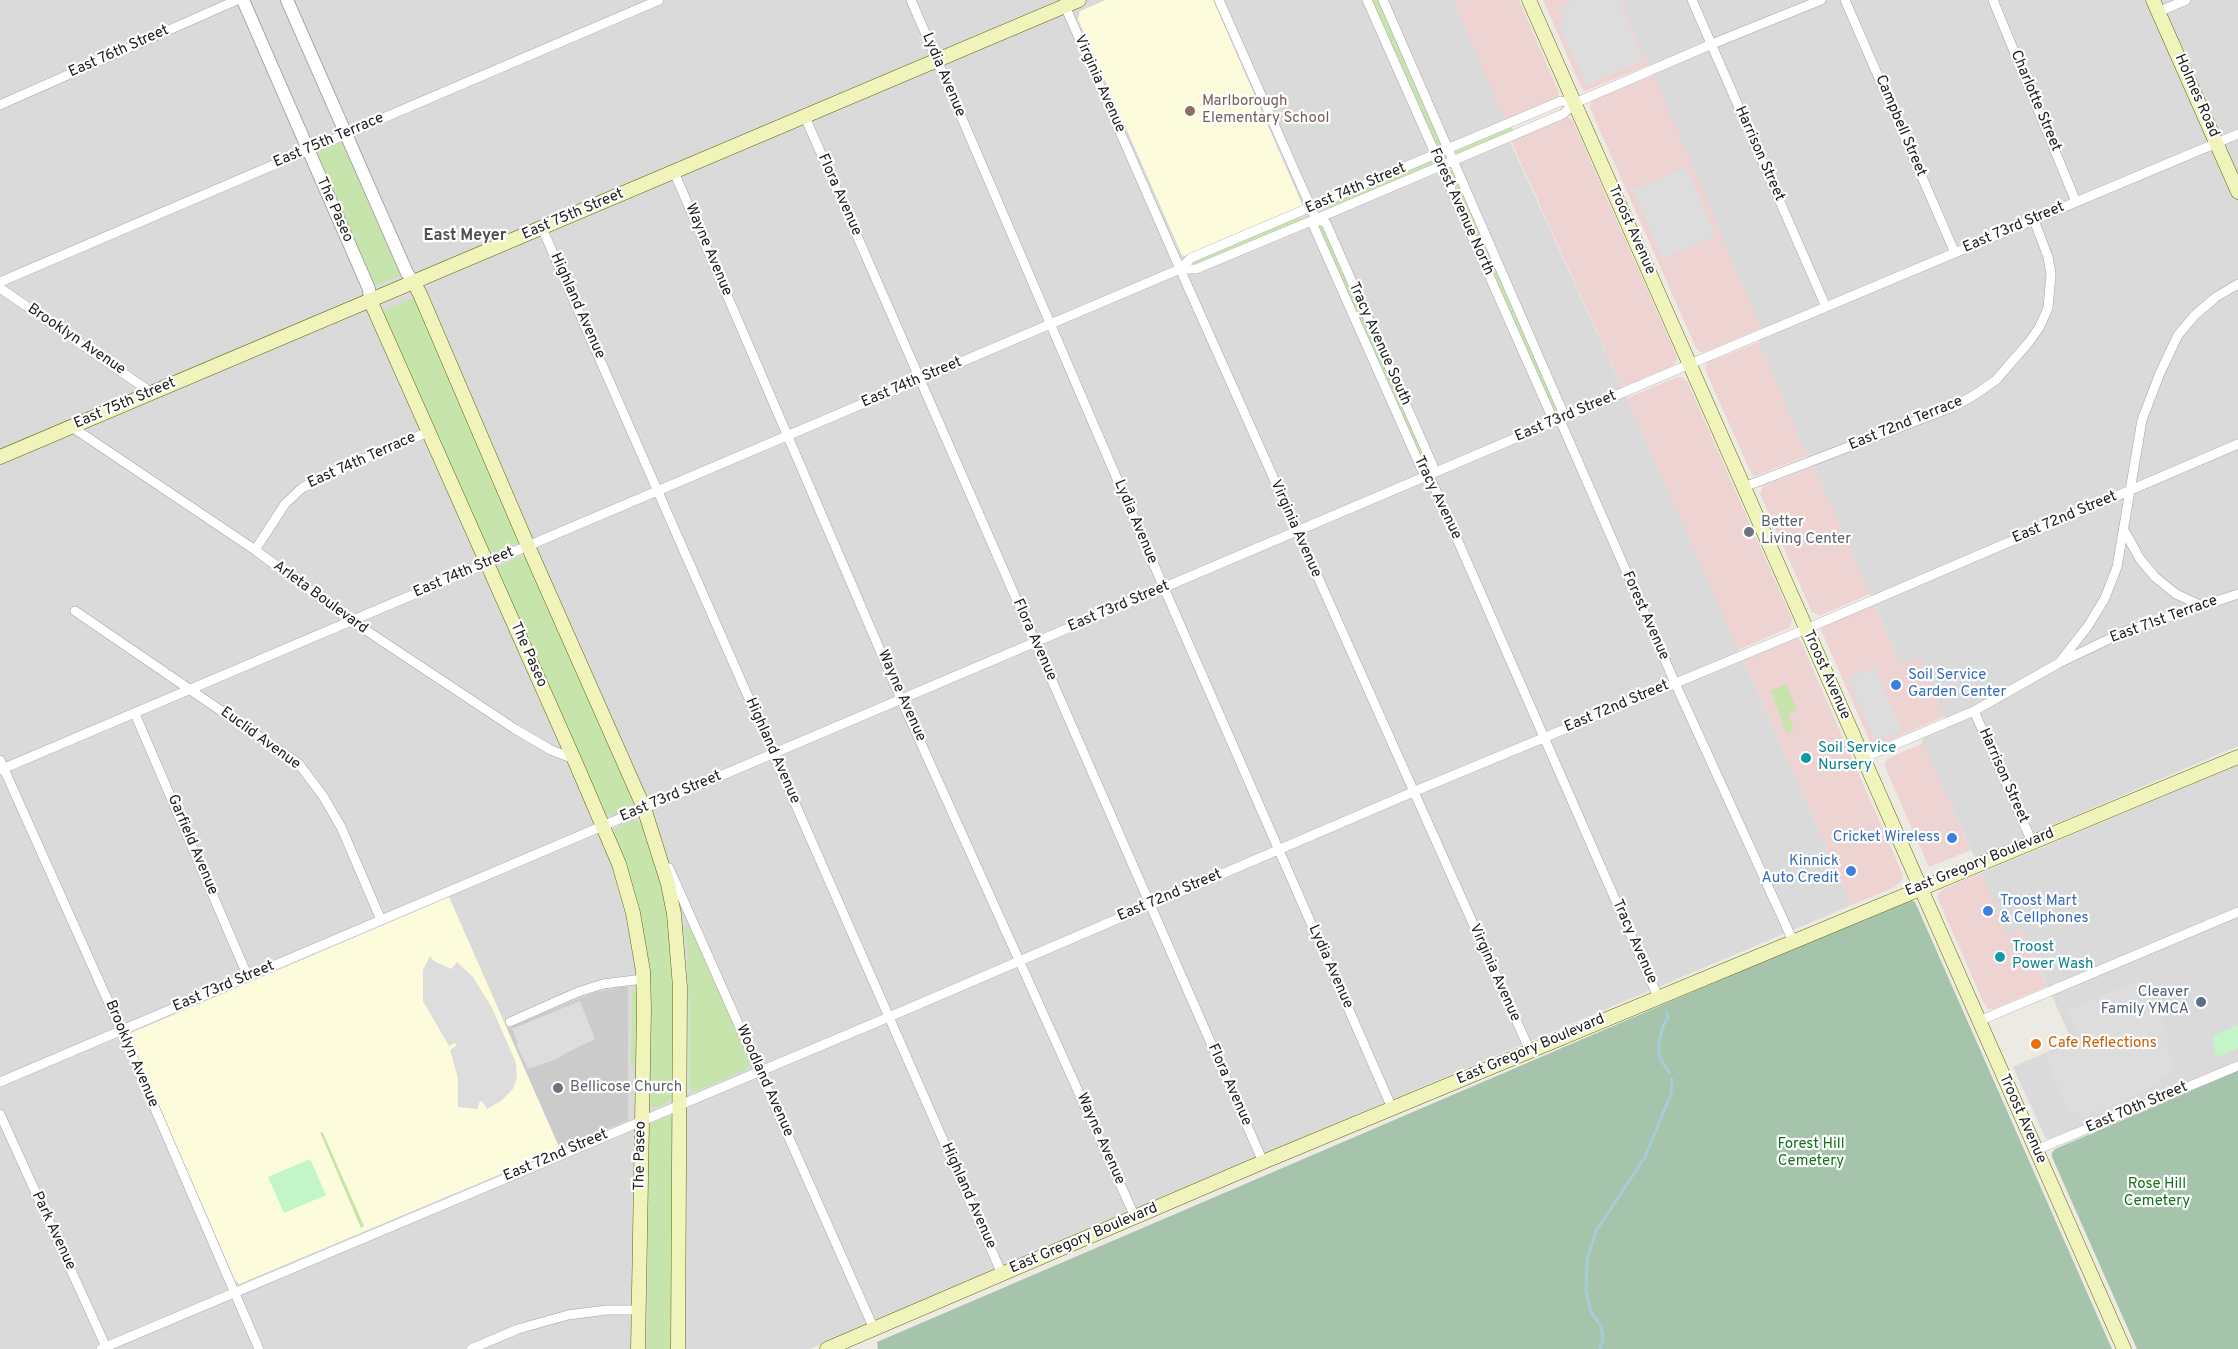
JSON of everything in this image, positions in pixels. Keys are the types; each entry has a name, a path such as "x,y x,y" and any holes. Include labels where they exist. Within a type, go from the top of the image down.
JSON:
{"main road":[{"name":"East 75th Street","path":"0,457 1079,0"},
{"name":"Troost Avenue","path":"1529,0 2124,1349"},
{"name":"Holmes Road","path":"2156,6 2238,192"},
{"path":"414,283 644,808 668,884 679,957 678,1349"},
{"name":"The Paseo","path":"370,300 603,826 619,864 633,913 643,979 638,1349"},
{"name":"East Gregory Boulevard","path":"827,1349 1263,1162 2238,757"}],"street":[{"name":"East 76th Street","path":"0,105 237,0"},
{"name":"The Paseo","path":"243,0 369,289 370,300"},
{"path":"287,0 407,273 414,283"},
{"name":"East 75th Terrace","path":"0,282 659,0"},
{"name":"Lydia Avenue","path":"911,0 1164,588 1392,1108"},
{"name":"Tracy Avenue","path":"1219,0 1316,219 1314,227 1422,470 1429,475 1658,997"},
{"name":"Forest Avenue North","path":"1367,0 1551,415 1560,420"},
{"path":"1383,0 1562,410 1560,420"},
{"name":"Harrison Street","path":"1692,0 1826,307"},
{"name":"East 74th Street","path":"1,766 135,714 1180,270 1191,258 1435,154 1561,101 1575,103 1821,0"},
{"name":"Campbell Street","path":"1845,0 1955,253"},
{"name":"Charlotte Street","path":"1993,0 2076,202"},
{"path":"2156,6 2187,0"},
{"name":"Virginia Avenue","path":"1065,6 1296,531 1530,1051"},
{"path":"1180,270 1196,269 1565,114 1575,103"},
{"name":"Flora Avenue","path":"805,117 1263,1162"},
{"name":"East 73rd Street","path":"0,1082 1690,364 2238,134"},
{"name":"Wayne Avenue","path":"674,172 902,699 1135,1217"},
{"name":"East 72nd Terrace","path":"1744,487 1955,406 1996,380 2029,342 2048,308 2051,274 2048,257 2034,220"},
{"name":"Highland Avenue","path":"542,228 1002,1274"},
{"path":"2200,605 2176,594 2155,577 2140,559 2124,530 2142,420 2160,373 2178,335 2195,315 2238,284"},
{"name":"Brooklyn Avenue","path":"0,288 152,393"},
{"name":"Forest Avenue","path":"1560,420 1675,684 1792,941"},
{"name":"Arleta Boulevard","path":"72,426 255,550 352,621 515,729 551,750 574,759"},
{"name":"East 74th Terrace","path":"255,550 285,504 302,488 428,432"},
{"name":"East 72nd Street","path":"104,1348 889,1017 1413,792 1806,629 2238,444"},
{"name":"East 71st Terrace","path":"2059,663 2088,626 2105,598 2117,567 2124,530"},
{"name":"East 71st Terrace","path":"1863,758 1974,711 2059,663 2126,631 2238,594"},
{"name":"Euclid Avenue","path":"75,611 299,764 323,796 341,827 381,920"},
{"name":"Harrison Street","path":"1974,711 2032,842"},
{"name":"Garfield Avenue","path":"135,714 248,976"},
{"name":"Brooklyn Avenue","path":"1,766 121,1030 259,1349"},
{"name":"Woodland Avenue","path":"653,833 874,1329"},
{"path":"1979,1021 2238,912"},
{"path":"510,1022 578,992 603,984 643,979"},
{"name":"East 70th Street","path":"2036,1150 2238,1066"},
{"name":"Park Avenue","path":"0,1114 104,1348"},
{"path":"471,1349 518,1329 568,1315 607,1310 639,1310"}],"shaded area":[{"path":"0,0 1453,0 1505,117 1511,144 1852,905 1150,1202 810,1349 0,1349"},
{"name":"Marlborough Elementary School","path":"1106,0 1213,0 1302,208 1187,257 1182,255 1078,19 1080,11"},
{"path":"1453,0 1519,0 1559,93 1558,99 1505,121"},
{"path":"1543,0 1621,0 1649,65 1585,91 1581,87"},
{"path":"1576,0 1618,0 1644,60 1586,85 1559,23 1565,20 1560,7"},
{"path":"1621,0 2238,0 2238,746 1975,858 1921,739 1949,726 1919,658 1901,665 1814,466 1807,456 1759,342 1761,328"},
{"path":"1654,75 1761,328 1705,352 1700,352 1696,348 1590,108 1594,100"},
{"path":"1565,116 1572,119 1677,357 1672,366 1622,387 1510,139"},
{"path":"1686,167 1716,235 1663,259 1632,190"},
{"path":"1759,342 1807,456 1755,476 1751,473 1705,369 1707,363"},
{"path":"1682,377 1687,381 1792,619 1789,628 1738,650 1627,398"},
{"path":"1814,466 1870,594 1819,616 1812,612 1760,494 1763,486"},
{"path":"1874,604 1901,665 1919,657 1945,716 1875,747 1871,744 1821,630 1826,624"},
{"path":"1792,638 1798,638 1801,642 1903,875 1902,880 1895,887 1852,905 1743,659"},
{"path":"1875,667 1902,731 1875,742 1848,679"},
{"path":"1923,743 1971,850 1929,867 1884,765 1887,759"},
{"path":"2238,765 2238,1061 2046,1139 2013,1067 2072,1041 2022,929 2007,935 1981,873"},
{"path":"1981,873 2007,934 2022,929 2047,986 1993,1009 1988,1009 1984,1003 1937,897 1943,889"},
{"path":"449,897 560,1149 239,1284 235,1280 130,1039 131,1033"},
{"path":"430,956 434,961 451,969 457,962 473,977 492,1008 516,1063 517,1077 513,1089 501,1101 487,1109 482,1101 478,1109 458,1107 458,1078 450,1050 457,1045 455,1043 449,1046 423,1001 423,970"},
{"path":"2138,981 2151,995 2167,1031 2167,1049 2176,1071 2159,1078 2161,1084 2082,1119 2079,1112 2070,1116 2045,1057 2079,1042 2067,1010"},
{"path":"628,987 628,1120 560,1149 507,1028 593,993"},
{"path":"580,1001 595,1039 557,1059 528,1069 516,1044 518,1043 512,1029"}],"green space":[{"path":"1371,0 1379,0 1442,145 1439,148 1436,147"},
{"path":"1511,125 1514,132 1458,154 1456,152 1457,150"},
{"path":"339,142 344,143 402,275 374,286 316,154 319,150"},
{"path":"1432,161 1434,165 1329,210 1326,208 1330,203"},
{"path":"1452,168 1558,407 1556,409 1552,408 1450,175 1449,169"},
{"path":"1296,217 1301,217 1302,221 1195,264 1196,260"},
{"path":"1318,224 1322,224 1427,462 1425,464 1422,463"},
{"path":"412,298 416,299 520,537 517,543 495,553 489,550 384,314 385,310"},
{"path":"520,556 529,557 635,798 632,807 614,815 605,814 602,811 498,572 500,566"},
{"path":"1786,684 1797,710 1788,714 1794,730 1787,733 1770,691"},
{"path":"631,820 642,823 654,856 670,936 674,993 673,1097 665,1104 655,1108 649,1102 648,960 643,926 629,874 614,832 619,825"},
{"name":"Forest Hill Cemetery","path":"1909,899 1915,902 2112,1349 878,1349 877,1342"},
{"path":"688,926 750,1063 746,1070 694,1092 689,1088 687,961 689,960 684,928"},
{"path":"632,988 636,994 636,1065 631,1066"},
{"path":"2238,1025 2238,1048 2217,1057 2212,1036"},
{"name":"Rose Hill Cemetery","path":"2238,1071 2238,1349 2137,1349 2052,1153 2055,1149"},
{"path":"668,1116 674,1121 671,1349 647,1349 649,1129 652,1123"},
{"path":"320,1132 323,1133 364,1226 361,1228"},
{"path":"310,1159 326,1195 284,1213 268,1177"}],"waterway":[{"path":"1667,1013 1668,1017 1659,1041 1659,1056 1669,1073"},
{"path":"1600,1349 1603,1340 1601,1326 1591,1312 1586,1291 1587,1260 1596,1231 1645,1157 1671,1094 1672,1079"}],"place":[{"name":"Marlborough Elementary School","path":"1190,111"},
{"name":"Better Living Center","path":"1749,532"},
{"name":"Soil Service Garden Center","path":"1896,685"},
{"name":"Soil Service Nursery","path":"1806,758"},
{"name":"Cricket Wireless","path":"1952,838"},
{"name":"Kinnick Auto Credit","path":"1851,871"},
{"name":"Troost Mart & Cellphones","path":"1988,911"},
{"name":"Troost Power Wash","path":"2000,957"},
{"name":"Cleaver Family YMCA","path":"2201,1002"},
{"name":"Cafe Reflections","path":"2036,1044"},
{"name":"Bellicose Church","path":"558,1088"}],"district":[{"name":"East Meyer","path":"465,237"}]}
